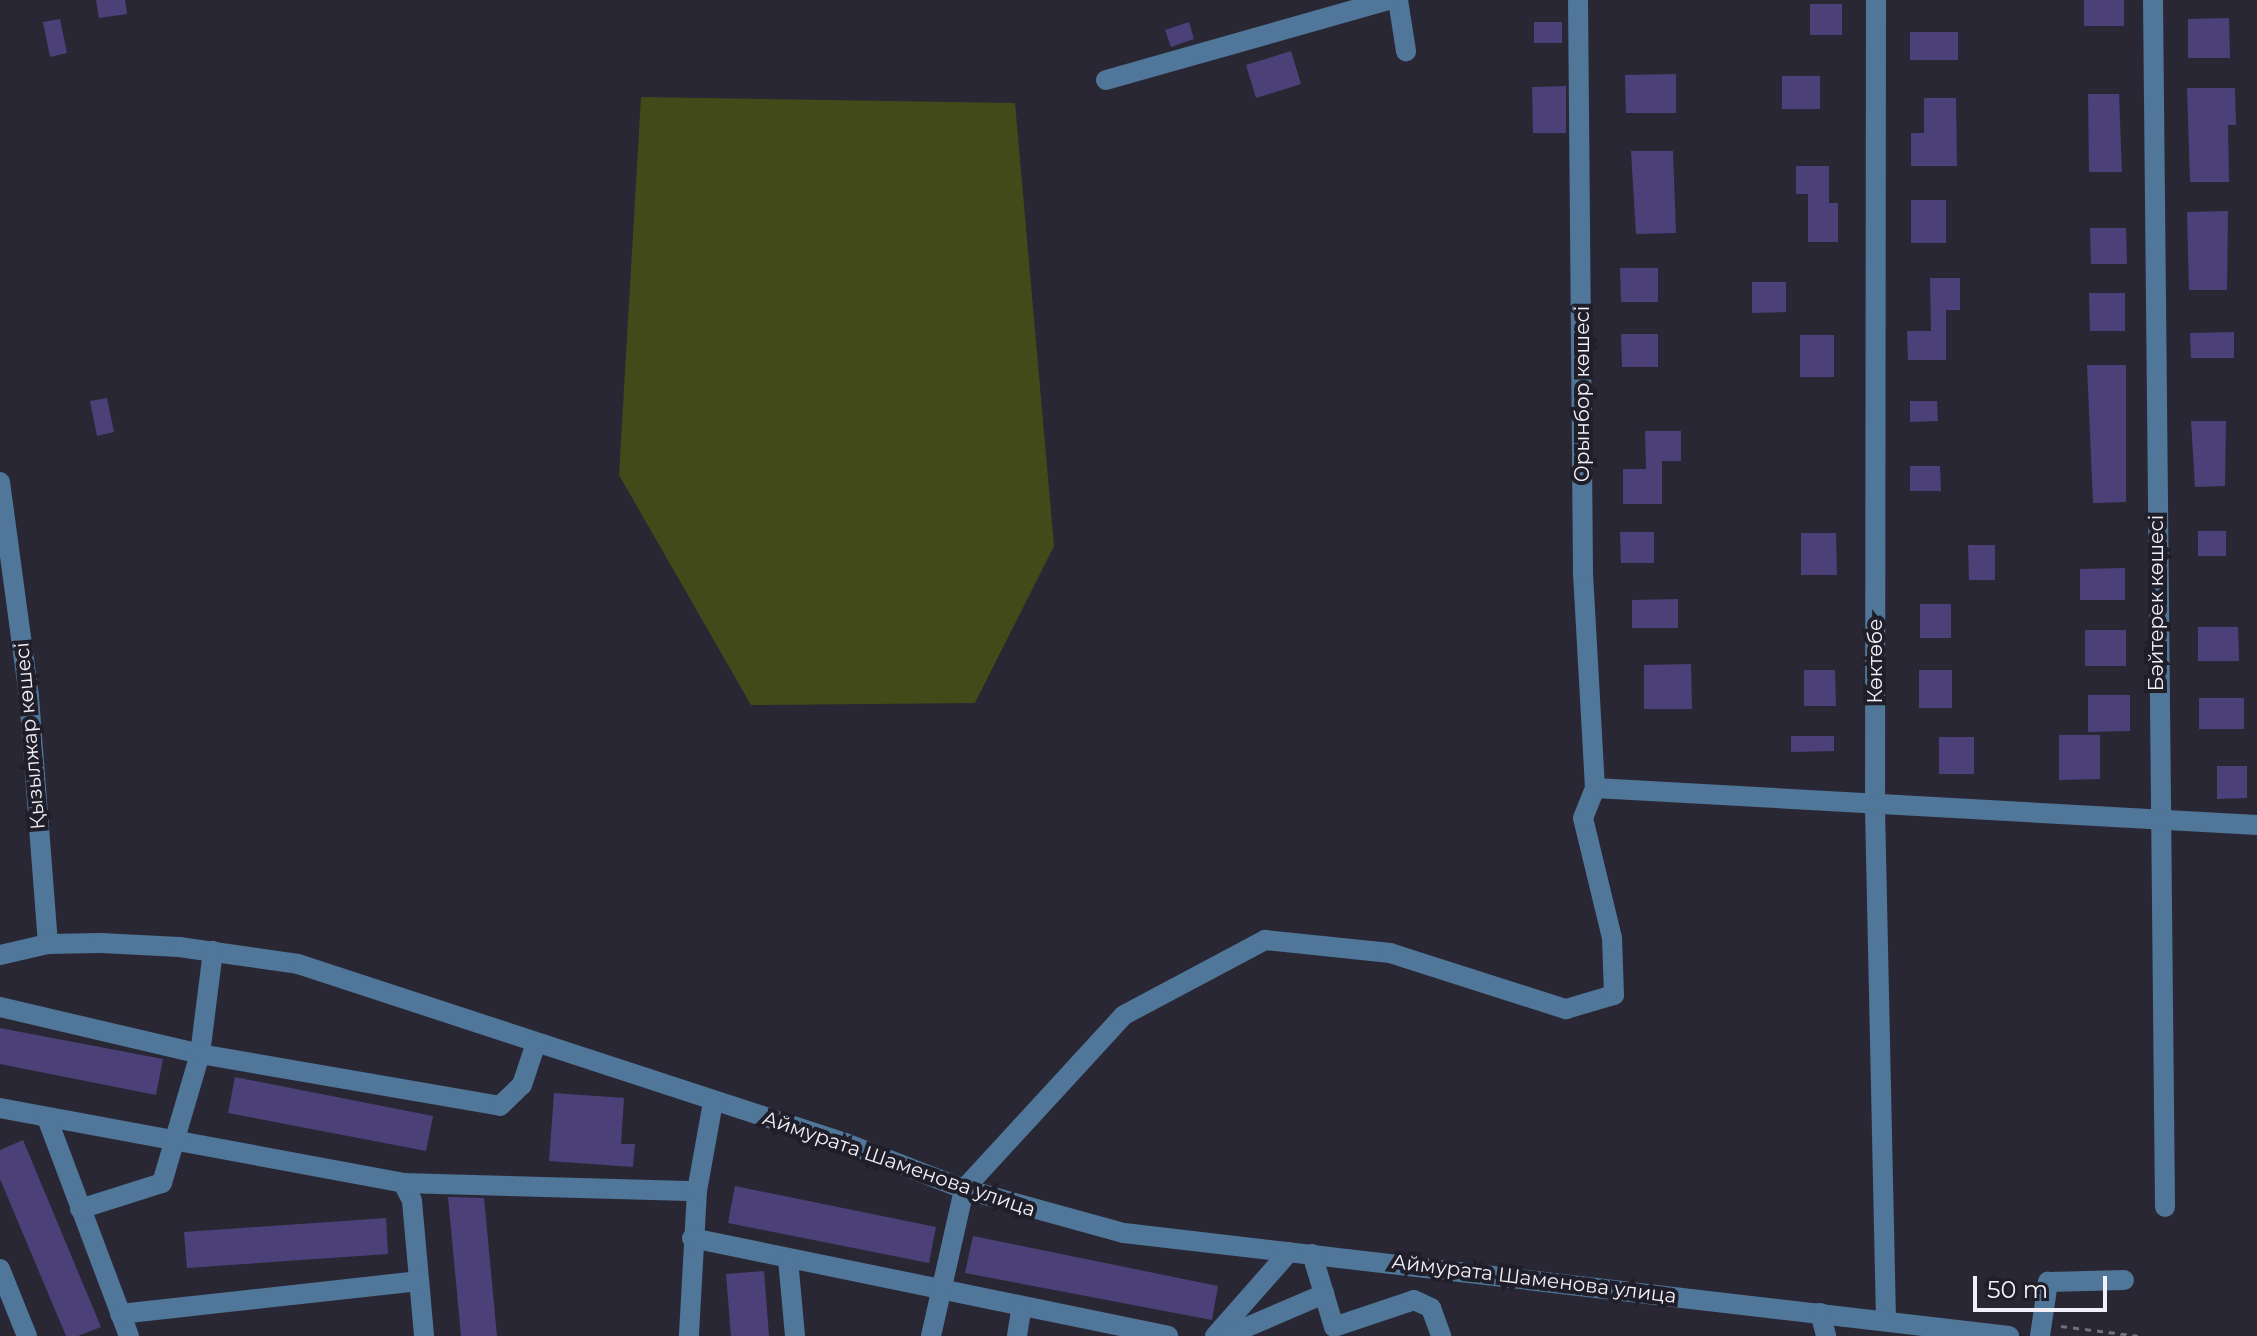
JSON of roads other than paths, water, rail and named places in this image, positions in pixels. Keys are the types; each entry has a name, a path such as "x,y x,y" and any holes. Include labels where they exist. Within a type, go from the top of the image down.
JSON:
{"street":[{"path":"1106,80 1389,0"},
{"path":"1398,0 1406,51"},
{"name":"Орынбор көшесі","path":"964,1189 1124,1015 1265,940 1390,953 1566,1009 1614,995 1612,938 1583,818 1595,788 1583,571 1578,0"},
{"name":"Көктөбе","path":"1876,0 1875,808 1886,1321"},
{"name":"Бәйтерек көшесі","path":"2153,0 2157,821 2165,1207"},
{"name":"Қызылжар көшесі","path":"0,482 29,697 48,944"},
{"path":"1595,788 1875,808 2257,825"},
{"name":"Аймурата Шаменова улица","path":"0,955 48,944 213,951 298,964 848,1144 964,1189 1124,1233 2009,1336"},
{"path":"80,1209 162,1183 200,1054 213,951"},
{"path":"0,1007 200,1054 500,1106 522,1085 536,1043"},
{"path":"689,1336 692,1238 713,1102"},
{"path":"0,1108 403,1183 697,1191"},
{"path":"47,1118 129,1336"},
{"path":"403,1183 412,1201 424,1336"},
{"path":"931,1336 964,1189"},
{"path":"692,1238 1168,1336"},
{"path":"1215,1336 1289,1252"},
{"path":"1312,1254 1334,1327 1414,1300 1431,1308 1441,1336"},
{"path":"788,1259 795,1336"},
{"path":"0,1269 27,1336"},
{"path":"2041,1330 2048,1282 2124,1280"},
{"path":"120,1314 419,1281"},
{"path":"1226,1336 1324,1294"},
{"path":"1017,1336 1022,1306"},
{"path":"1820,1313 1826,1336"}]}
